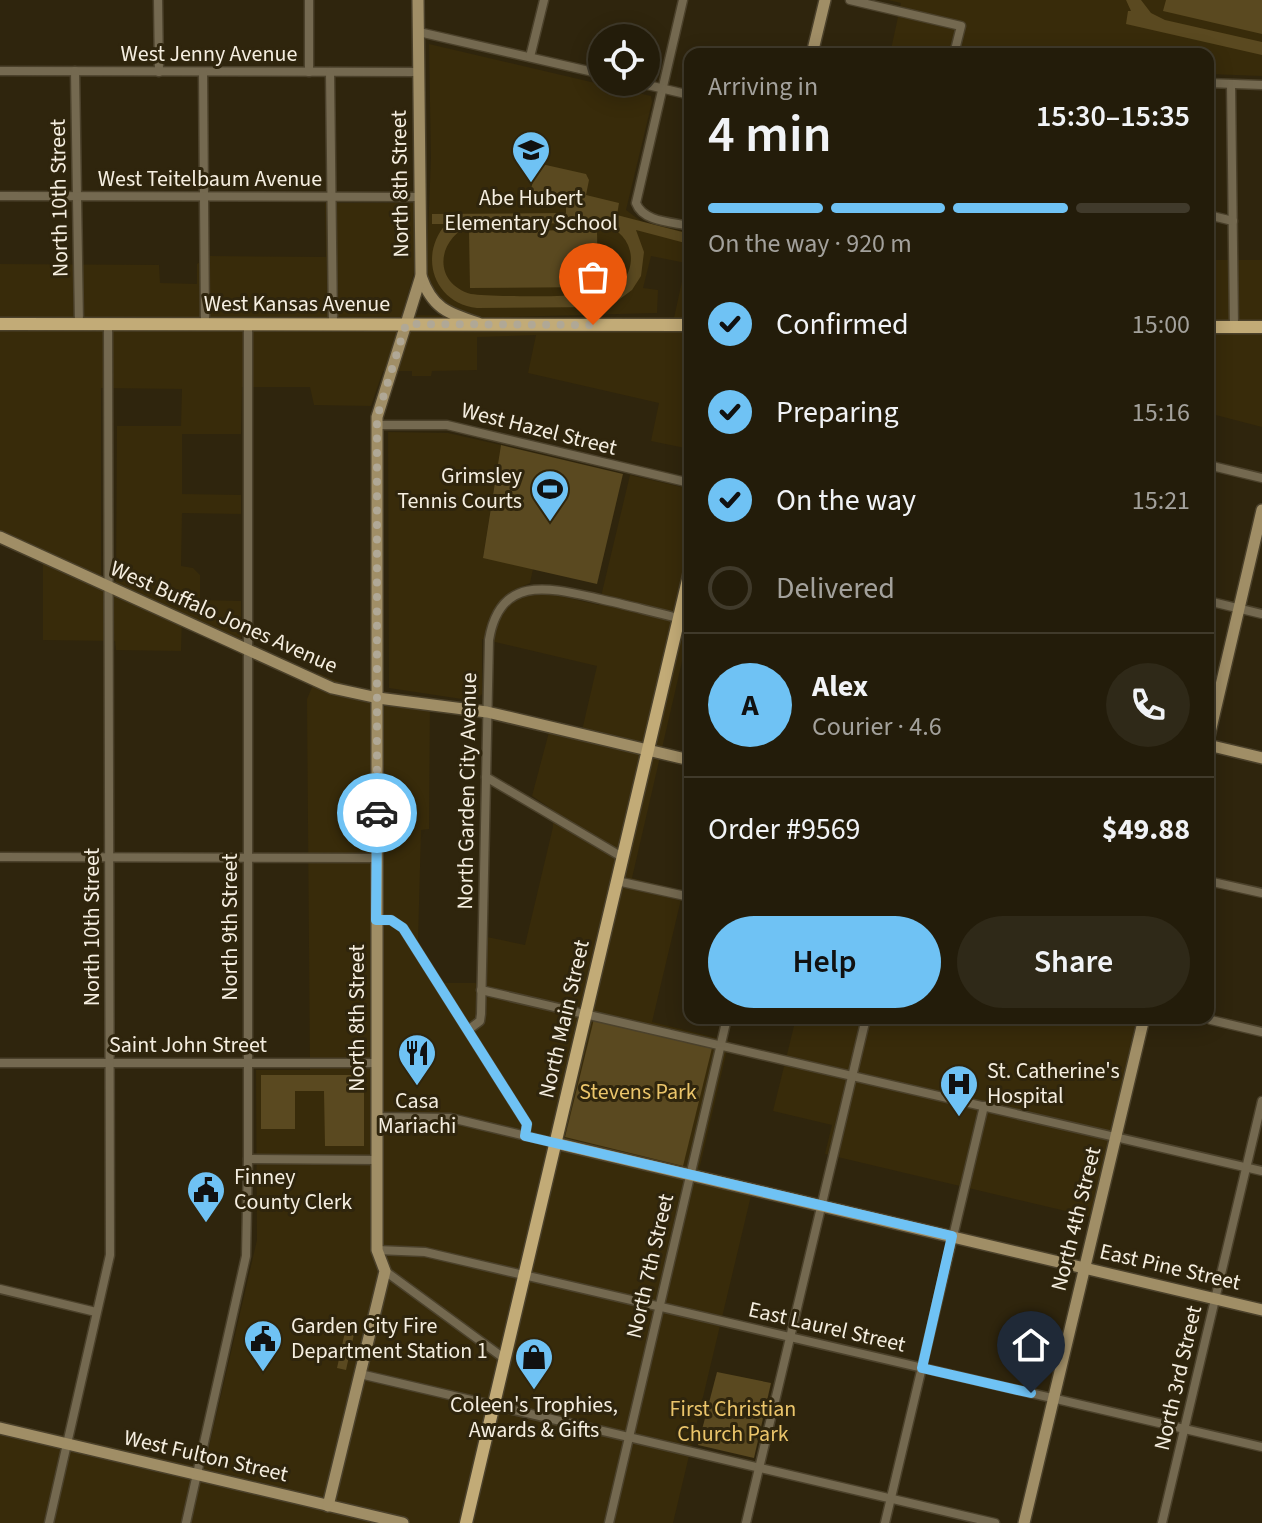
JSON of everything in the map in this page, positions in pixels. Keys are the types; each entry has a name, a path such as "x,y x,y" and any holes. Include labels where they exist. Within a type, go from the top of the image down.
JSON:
{"main road":[{"name":"West Kansas Avenue","path":"0,324 684,325"},
{"path":"1214,327 1262,327"},
{"name":"North Main Street","path":"466,1523 622,857 684,619"}],"street":[{"path":"158,0 159,72"},
{"path":"309,0 309,72"},
{"name":"North 8th Street","path":"385,1271 377,1250 377,417 421,276 418,0"},
{"path":"530,57 544,0"},
{"path":"683,0 636,197 638,209 648,216 684,225"},
{"path":"813,48 825,0"},
{"path":"850,0 961,26 956,48"},
{"path":"419,32 588,71"},
{"name":"West Jenny Avenue","path":"0,71 419,72"},
{"name":"North 10th Street","path":"75,71 79,324"},
{"path":"203,72 205,324"},
{"path":"330,72 333,325"},
{"path":"1214,84 1262,85"},
{"path":"1231,85 1234,327"},
{"path":"661,88 684,94"},
{"name":"West Teitelbaum Avenue","path":"0,196 420,197"},
{"path":"1214,216 1233,221"},
{"path":"421,276 435,304 452,315 482,325"},
{"name":"North 10th Street","path":"49,1523 110,1255 108,324"},
{"name":"North 9th Street","path":"186,1523 246,1256 248,324"},
{"name":"West Hazel Street","path":"377,425 447,425 684,482"},
{"path":"1214,466 1262,478"},
{"path":"1214,717 1262,510"},
{"name":"West Buffalo Jones Avenue","path":"0,537 332,688 378,698 487,712 684,759"},
{"name":"North Garden City Avenue","path":"468,1030 481,1018 489,640 496,612 523,591 551,588 684,619"},
{"path":"1214,602 1262,614"},
{"path":"1214,745 1262,758"},
{"path":"486,777 622,857"},
{"path":"0,857 377,858"},
{"path":"617,881 684,896"},
{"path":"1214,882 1262,893"},
{"path":"376,920 391,920 403,928 527,1124 525,1136"},
{"path":"481,990 1262,1171"},
{"path":"1214,1021 1262,1032"},
{"name":"North 7th Street","path":"609,1523 726,1024"},
{"path":"746,1523 865,1024"},
{"name":"North 4th Street","path":"1024,1523 1143,1024"},
{"name":"Saint John Street","path":"0,1063 377,1063"},
{"name":"North 3rd Street","path":"1162,1523 1262,1101"},
{"path":"885,1523 984,1106"},
{"path":"377,1117 451,1118 555,1143"},
{"name":"East Pine Street","path":"555,1143 1262,1310"},
{"path":"248,1159 377,1160"},
{"name":"East Laurel Street","path":"377,1250 425,1252 1262,1447"},
{"path":"328,1506 385,1271 505,1359"},
{"path":"0,1289 96,1312"},
{"path":"360,1374 995,1523"},
{"name":"West Fulton Street","path":"0,1428 403,1523"}],"shaded area":[{"path":"888,0 1262,0 1262,76 1214,74 1214,48 891,48 901,3"},
{"path":"429,44 588,81 588,96 651,96 626,210 642,222 684,232 684,263 651,256 643,288 658,290 657,313 508,317 674,318 684,272 684,448 651,441 659,403 528,373 536,335 477,337 477,370 432,371 431,376 412,376 412,371 383,371 371,406 314,405 310,387 242,387 241,434 182,434 182,494 241,495 241,514 182,513 181,566 193,568 200,575 200,600 241,601 241,639 182,615 181,651 116,650 115,641 43,640 43,552 0,532 0,264 159,265 160,283 197,284 197,264 209,256 326,257 325,203 415,203 415,269 402,315 472,316 441,305 426,281 431,159","holes":["101,388 182,389 181,426 117,426 116,584 101,577"]},
{"path":"1214,260 1262,260 1262,427 1214,415"},
{"path":"388,432 448,433 501,445 483,557 533,569 530,583 521,587 599,605 630,475 684,488 684,653 632,878 683,891 652,1022 729,1041 699,1170 754,1183 673,1523 0,1523 0,1421 204,1468 257,1240 256,1070 310,1070 307,699 318,673 350,686 430,699 429,829 421,830 418,941 443,983 486,986 487,937 525,945 553,827 553,810 532,796 549,732 580,739 597,666 482,639 482,694 475,701 389,688"},
{"name":"St. Catherine's Hospital","path":"795,1024 1138,1024 1091,1217 825,1154 832,1125 773,1111"}],"green space":[{"path":"1126,0 1141,0 1151,13 1165,20 1262,42 1262,55 1126,24 1128,11 1131,11"},
{"path":"1166,0 1262,0 1262,34 1163,11"},
{"path":"537,163 586,174 589,180 586,195 619,203 617,215 684,232 684,243 636,230 644,252 641,276 632,290 613,304 598,307 477,308 450,297 441,288 432,263 433,250 446,224 432,224 432,214 566,213 566,200 531,198","holes":["599,223 614,229 628,245 631,257 624,280 609,291 564,296 471,294 449,280 445,270 446,249 452,239 473,224"]},
{"path":"597,230 598,287 470,288 469,231"},
{"name":"Grimsley Tennis Courts","path":"501,445 623,474 597,584 483,558"},
{"name":"Stevens Park","path":"594,1019 712,1048 683,1166 565,1137"},
{"path":"261,1075 364,1075 364,1146 325,1146 324,1091 295,1091 295,1129 261,1129"},
{"path":"345,1332 354,1334 346,1370 337,1368"},
{"name":"First Christian Church Park","path":"717,1372 771,1383 754,1458 698,1445"}],"way so far":[{"path":"377,813 377,417 406,324 593,325"}],"place":[{"name":"Abe Hubert Elementary School","path":"531,184"},
{"name":"Grimsley Tennis Courts","path":"550,523"},
{"name":"Casa Mariachi","path":"417,1087"},
{"name":"St. Catherine's Hospital","path":"959,1118"},
{"name":"Finney County Clerk","path":"206,1224"},
{"name":"Garden City Fire Department Station 1","path":"263,1373"},
{"name":"Coleen's Trophies, Awards & Gifts","path":"534,1391"}],"route":[{"path":"377,813 376,920 391,920 403,928 527,1124 525,1136 952,1236 922,1368 1031,1393"}]}
